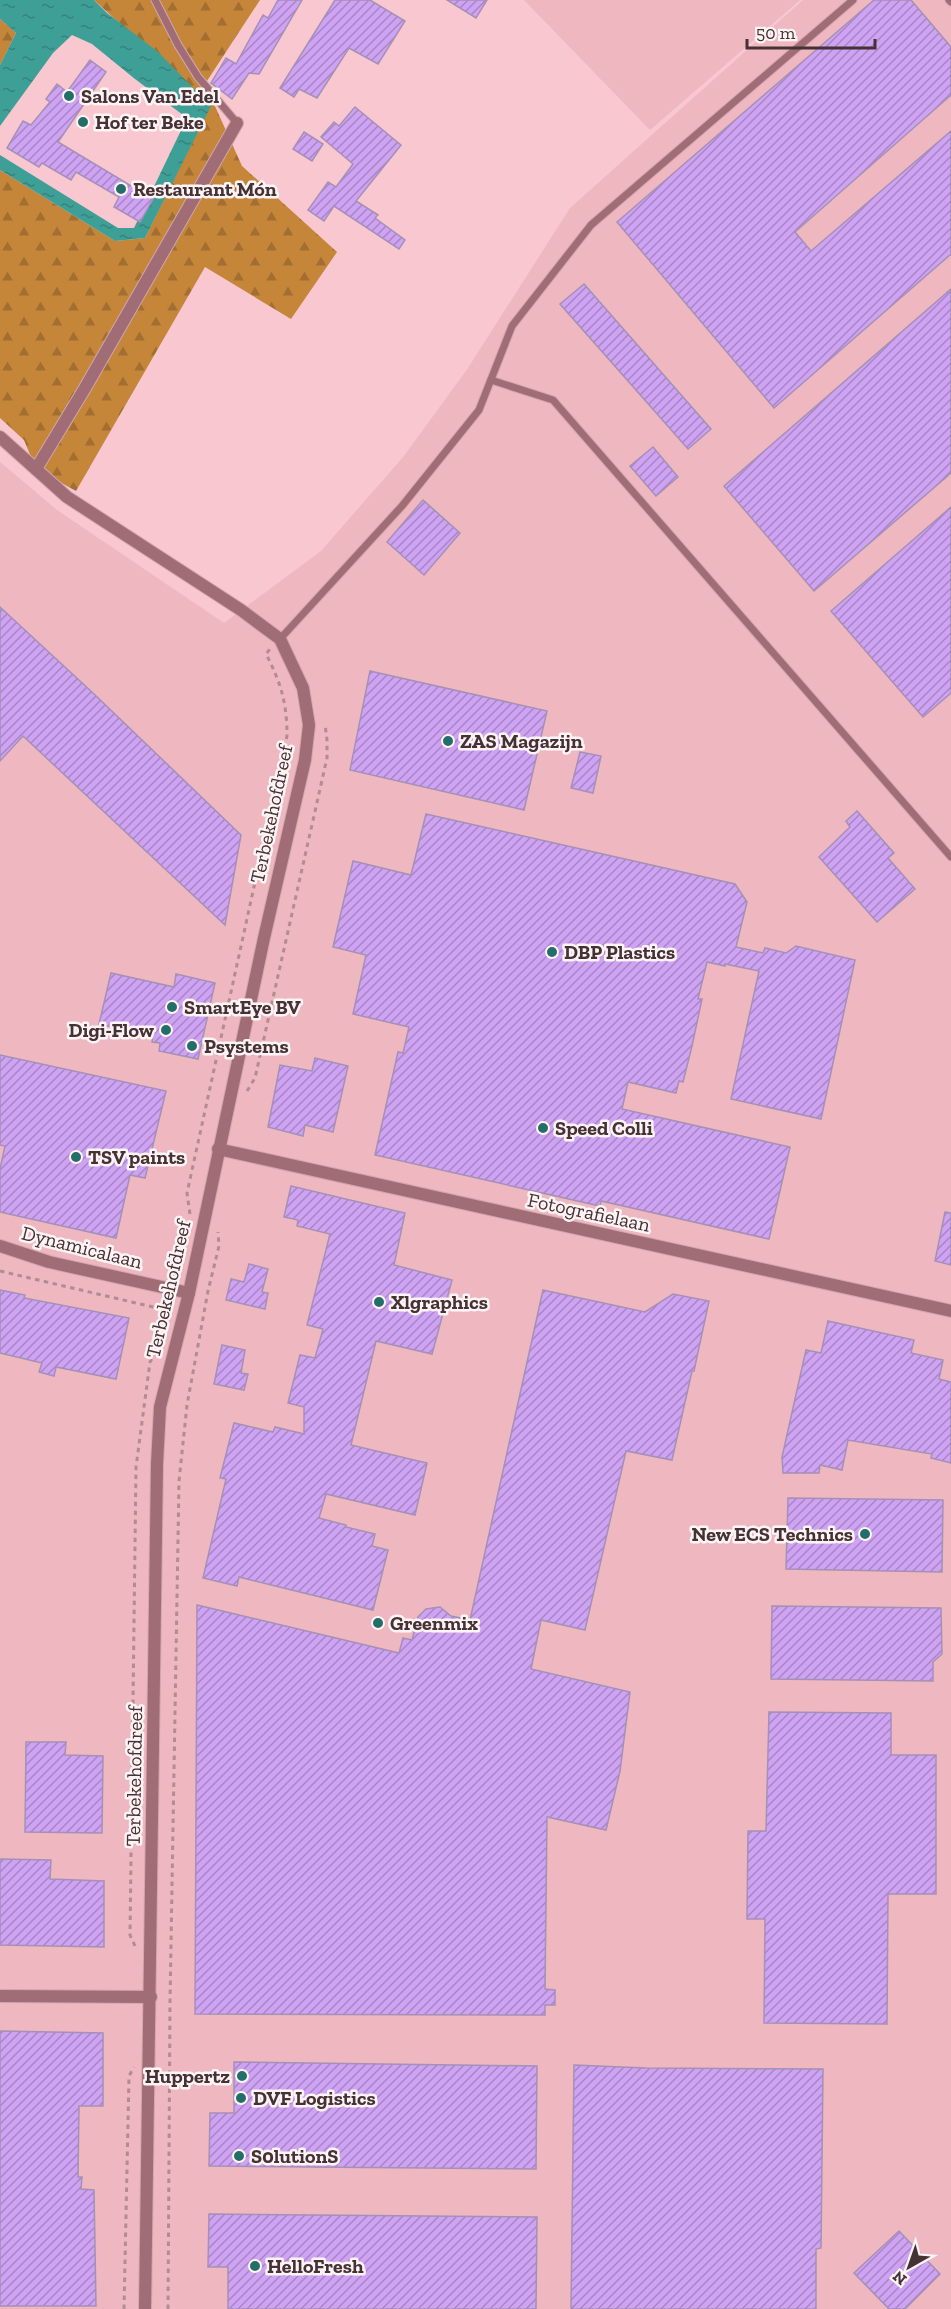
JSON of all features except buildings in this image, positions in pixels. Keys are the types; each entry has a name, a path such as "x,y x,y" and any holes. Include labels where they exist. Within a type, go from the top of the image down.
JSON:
{"street":[{"path":"36,469 86,388 237,123"},
{"name":"Terbekehofdreef","path":"0,436 67,496 241,610 280,639 303,688 309,725 305,760 218,1149 189,1293 160,1407 145,2309"},
{"name":"Fotografielaan","path":"218,1149 951,1311"},
{"name":"Dynamicalaan","path":"0,1246 49,1262 189,1293"},
{"path":"0,1996 151,1997"}],"lane":[{"path":"155,0 193,69 237,123"},
{"path":"280,639 402,506 479,410 512,326 591,225 853,0"},
{"path":"491,380 553,400 951,857"}],"path":[{"path":"191,1219 187,1193 287,736 287,718 280,682 266,654"},
{"path":"0,1271 170,1311"},
{"path":"167,1321 175,1290"},
{"path":"168,2309 170,2002 179,1481 187,1405 208,1291"},
{"path":"137,1951 130,1935 136,1467 150,1362 162,1342"},
{"path":"124,2309 129,2076 137,2061"}],"shaded area":[{"path":"524,0 800,0 650,130"},
{"path":"803,0 951,0 951,2309 0,2309 0,462 57,510 224,623 321,551 404,456 468,368 570,208"}],"green space":[{"path":"94,0 260,0 205,84 242,166 337,252 291,319 205,267 76,491 36,469 24,440 0,418 0,170 115,241 145,238 210,106"},
{"path":"0,19 16,33 0,65"}],"water":[{"path":"0,0 94,0 107,13 157,51 211,106 145,238 115,241 0,170 0,155 118,228 134,228 187,118 92,44 72,35 53,53 0,126 0,65 16,33 0,19"}],"place":[{"name":"Salons Van Edel","path":"69,96"},
{"name":"Hof ter Beke","path":"83,122"},
{"name":"Restaurant Món","path":"121,189"},
{"name":"ZAS Magazijn","path":"448,741"},
{"name":"DBP Plastics","path":"552,952"},
{"name":"SmartEye BV","path":"172,1007"},
{"name":"Digi-Flow","path":"166,1030"},
{"name":"Psystems","path":"192,1046"},
{"name":"Speed Colli","path":"543,1128"},
{"name":"TSV paints","path":"76,1157"},
{"name":"Xlgraphics","path":"379,1302"},
{"name":"New ECS Technics","path":"865,1534"},
{"name":"Greenmix","path":"378,1623"},
{"name":"Huppertz","path":"242,2076"},
{"name":"DVF Logistics","path":"241,2098"},
{"name":"S0lutionS","path":"239,2156"},
{"name":"HelloFresh","path":"255,2266"}]}
